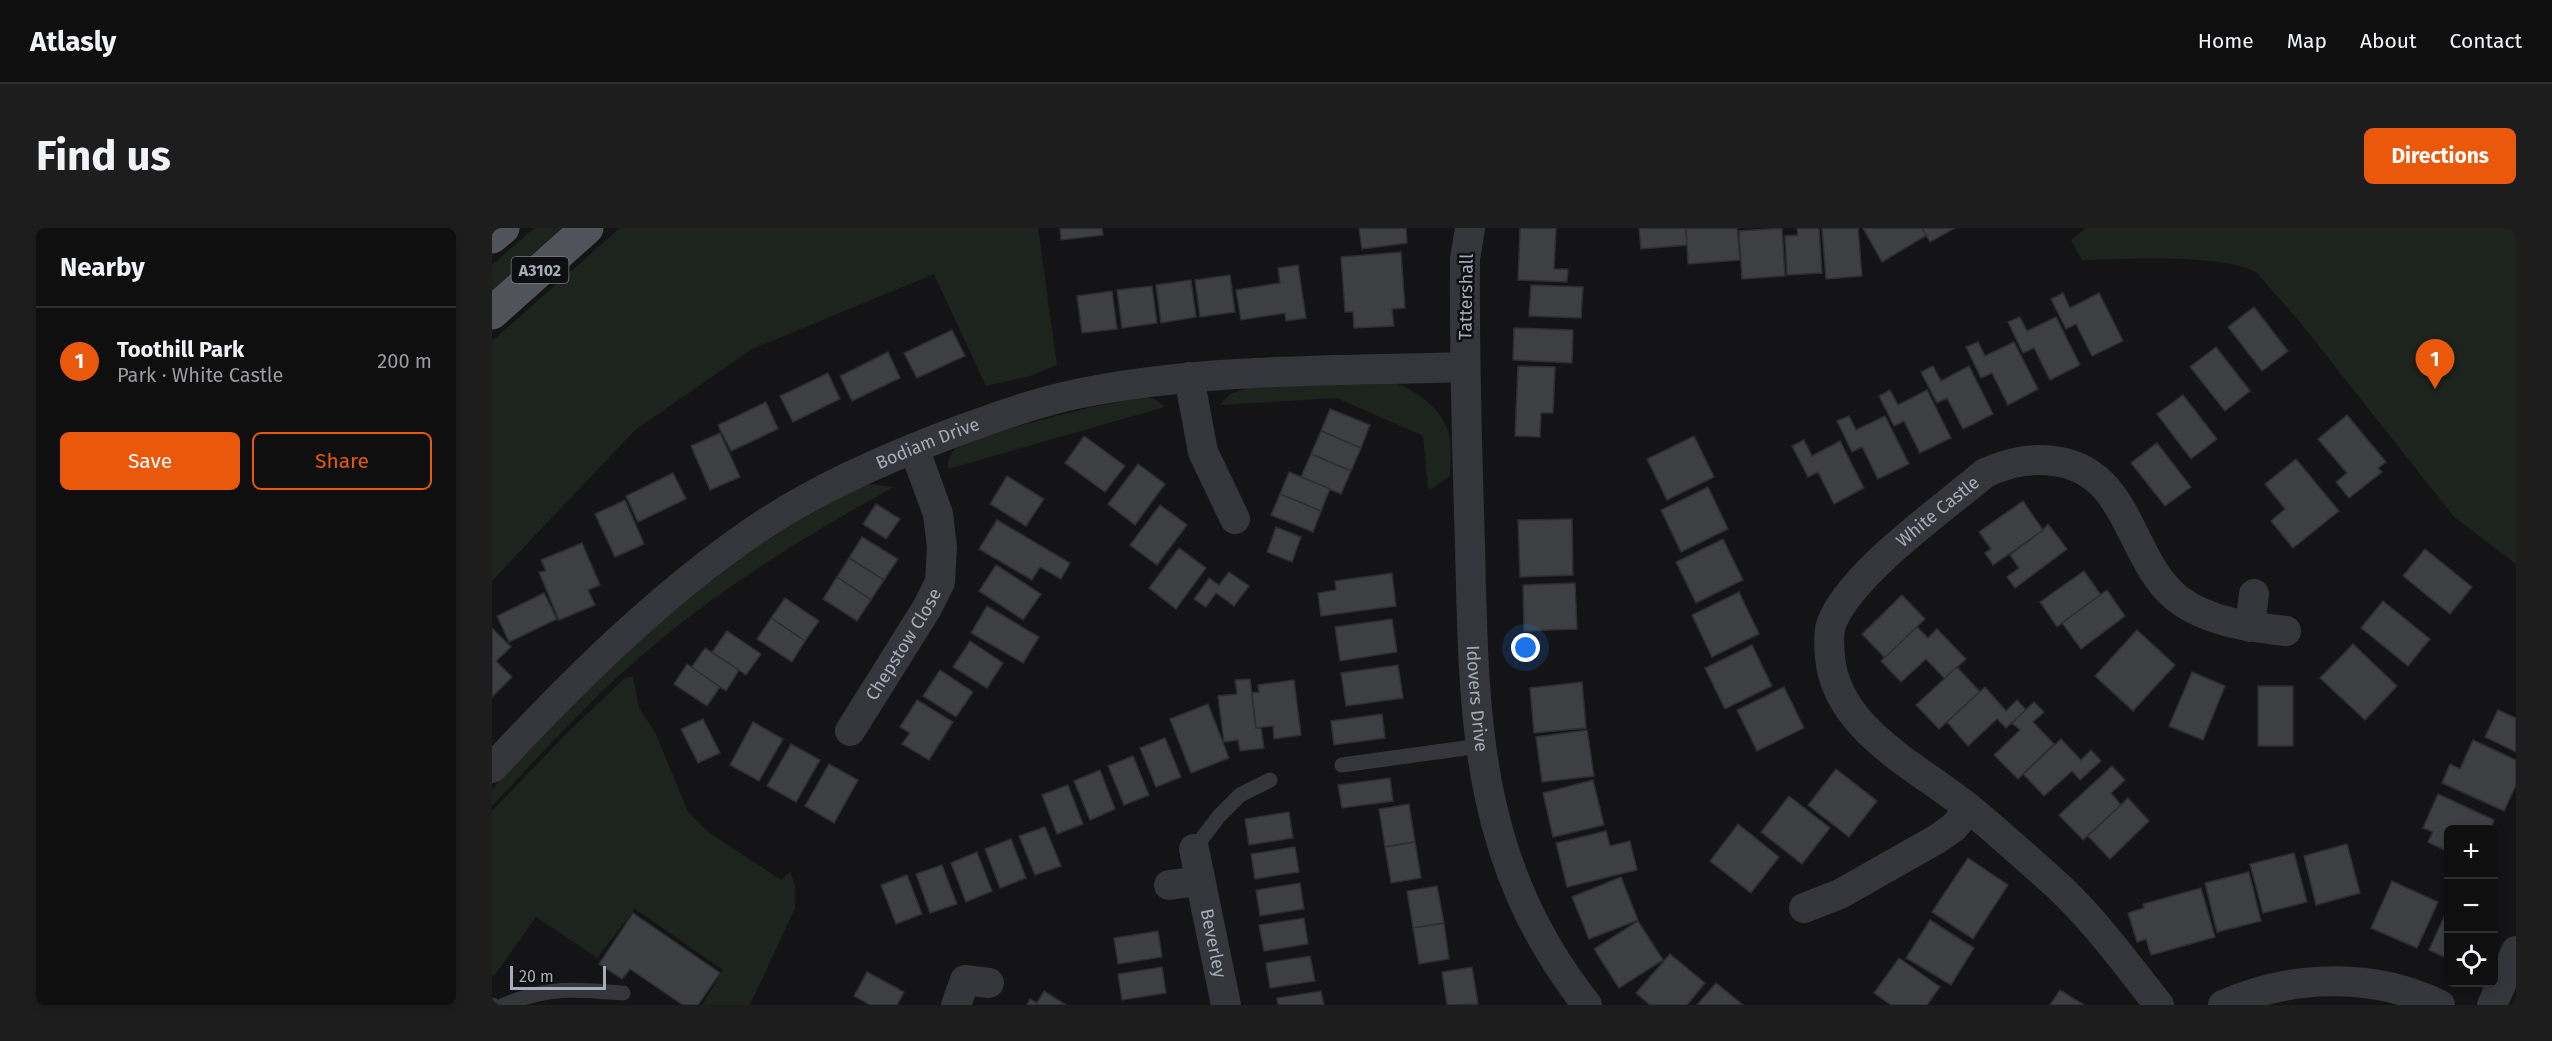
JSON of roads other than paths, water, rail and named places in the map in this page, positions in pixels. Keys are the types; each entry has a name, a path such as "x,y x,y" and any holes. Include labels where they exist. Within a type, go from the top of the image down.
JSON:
{"main road":[{"path":"492,237 503,228"},
{"name":"A3102","path":"492,313 587,228"}],"street":[{"name":"Tattershall","path":"1466,367 1465,260 1470,228"},
{"name":"Bodiam Drive","path":"492,768 644,617 720,556 751,533 823,491 914,448 985,421 1070,395 1189,377 1271,372 1466,367"},
{"name":"Idovers Drive","path":"1466,367 1470,619 1480,746 1493,814 1519,894 1548,948 1587,1005"},
{"path":"1189,377 1203,452 1235,519"},
{"name":"Chepstow Close","path":"850,731 927,608 940,582 942,547 938,514 914,448"},
{"name":"White Castle","path":"2159,1005 2096,925 2060,888 1969,808 1872,735 1844,701 1831,668 1830,628 1837,611 1863,577 1985,473 2003,465 2025,460 2045,460 2069,464 2086,472 2104,485 2119,504 2145,558 2176,598 2195,611 2250,627 2286,631"},
{"path":"2250,627 2254,594"},
{"path":"1804,908 1840,894 1936,839 1954,827 1969,808"},
{"name":"Beverley","path":"1194,849 1226,1005"},
{"path":"1169,885 1199,882"},
{"path":"2492,1005 2516,951"},
{"path":"956,1005 965,980 989,983"},
{"path":"2223,1005 2269,988 2319,981 2376,985 2440,1005"}],"lane":[{"path":"1342,765 1480,746"},
{"path":"1194,849 1240,795 1270,780"},
{"path":"504,1005 551,990 573,989 623,993"}],"place":[{"name":"Toothill Park","path":"2435,389"}]}
